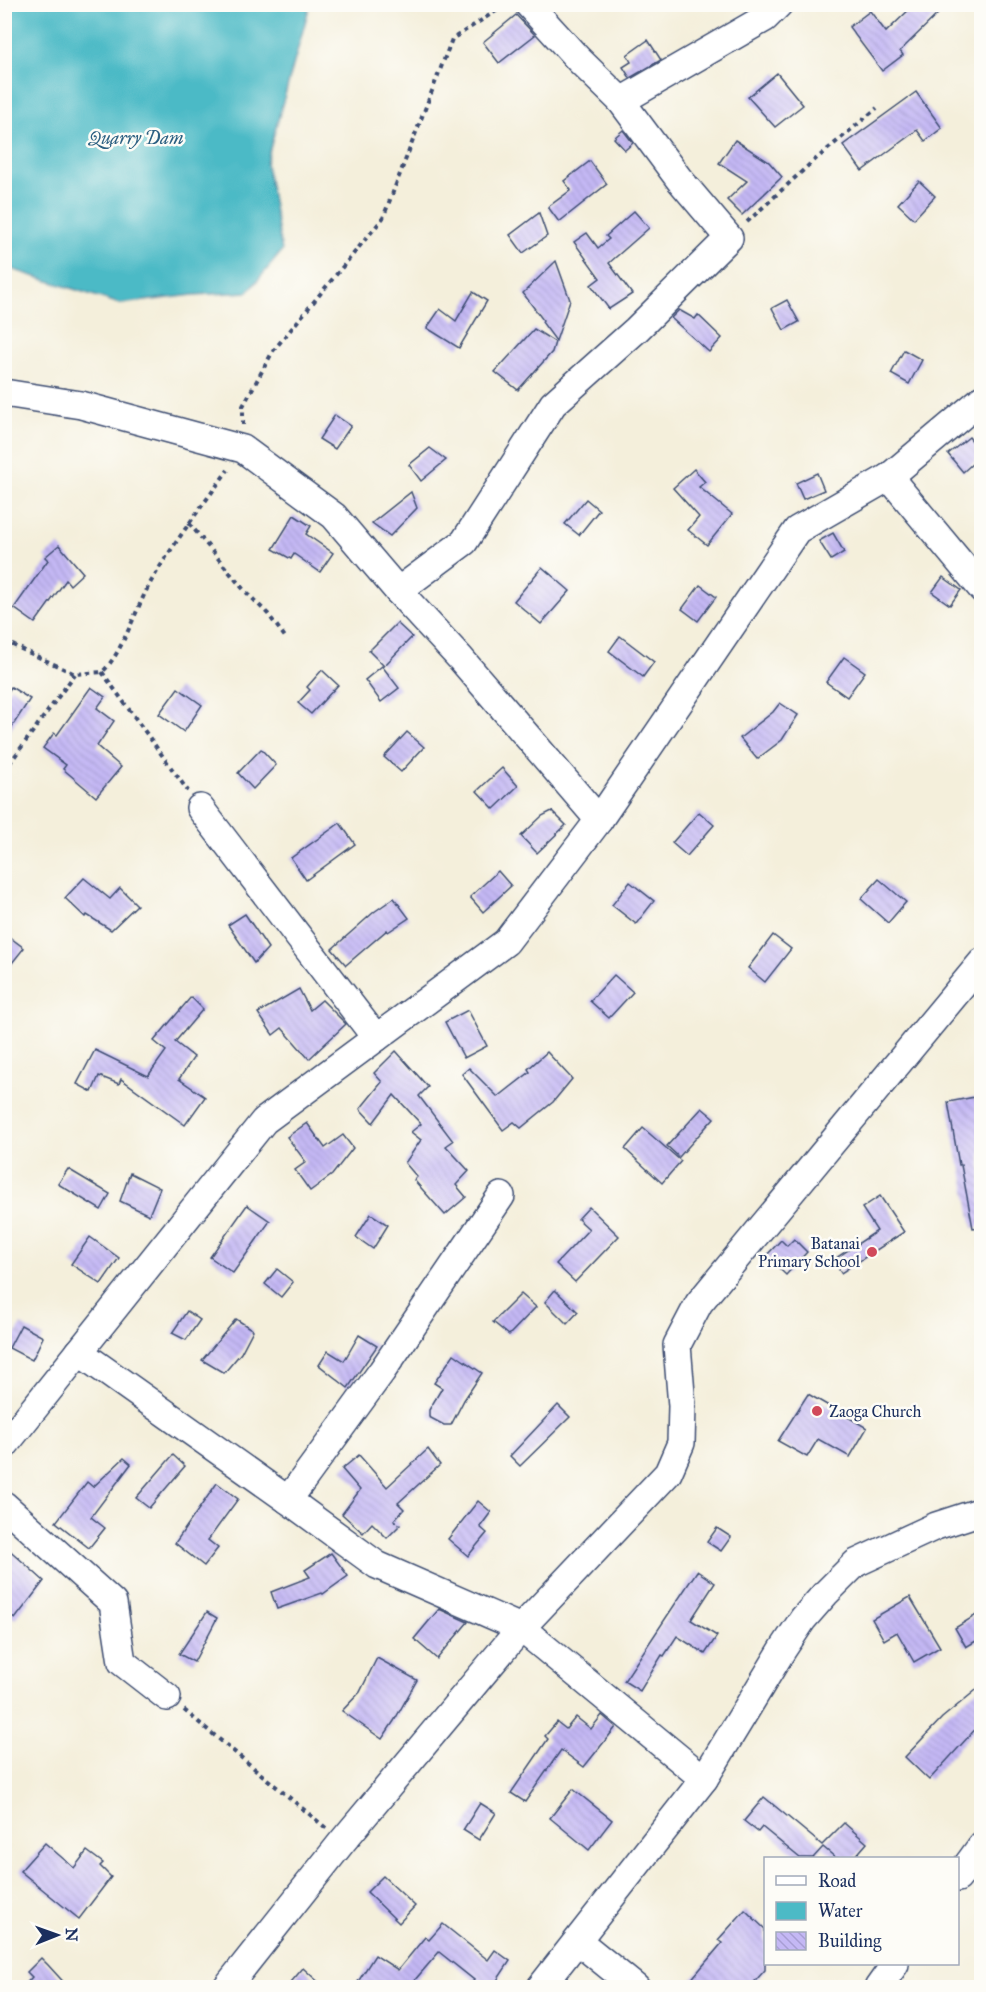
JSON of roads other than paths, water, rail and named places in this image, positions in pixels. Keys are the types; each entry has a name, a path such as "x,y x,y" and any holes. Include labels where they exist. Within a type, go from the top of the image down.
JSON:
{"street":[{"path":"399,591 464,542 553,404 636,330 729,238 679,179 621,101 578,59 528,4"},
{"path":"621,101 765,18 779,4"},
{"path":"4,393 81,405 243,449 334,516 599,820"},
{"path":"4,1446 264,1121 506,942 599,820 797,530 889,477 981,399"},
{"path":"889,477 981,589"},
{"path":"200,808 376,1038"},
{"path":"226,1988 342,1842 521,1628 668,1473 681,1443 682,1406 677,1345 699,1303 981,962"},
{"path":"288,1500 382,1371 501,1196"},
{"path":"79,1352 377,1565 521,1628 704,1779"},
{"path":"4,1505 113,1604 122,1662 167,1697"},
{"path":"540,1988 704,1779 788,1642 825,1594 856,1563 936,1526 981,1512"},
{"path":"959,1875 981,1845"},
{"path":"578,1941 636,1988"},
{"path":"878,1988 895,1965"}],"water":[{"name":"Quarry Dam","path":"5,4 310,5 266,163 282,251 248,292 193,295 120,304 5,267"}],"place":[{"name":"Batanai Primary School","path":"872,1252"},
{"name":"Zaoga Church","path":"817,1411"}]}
